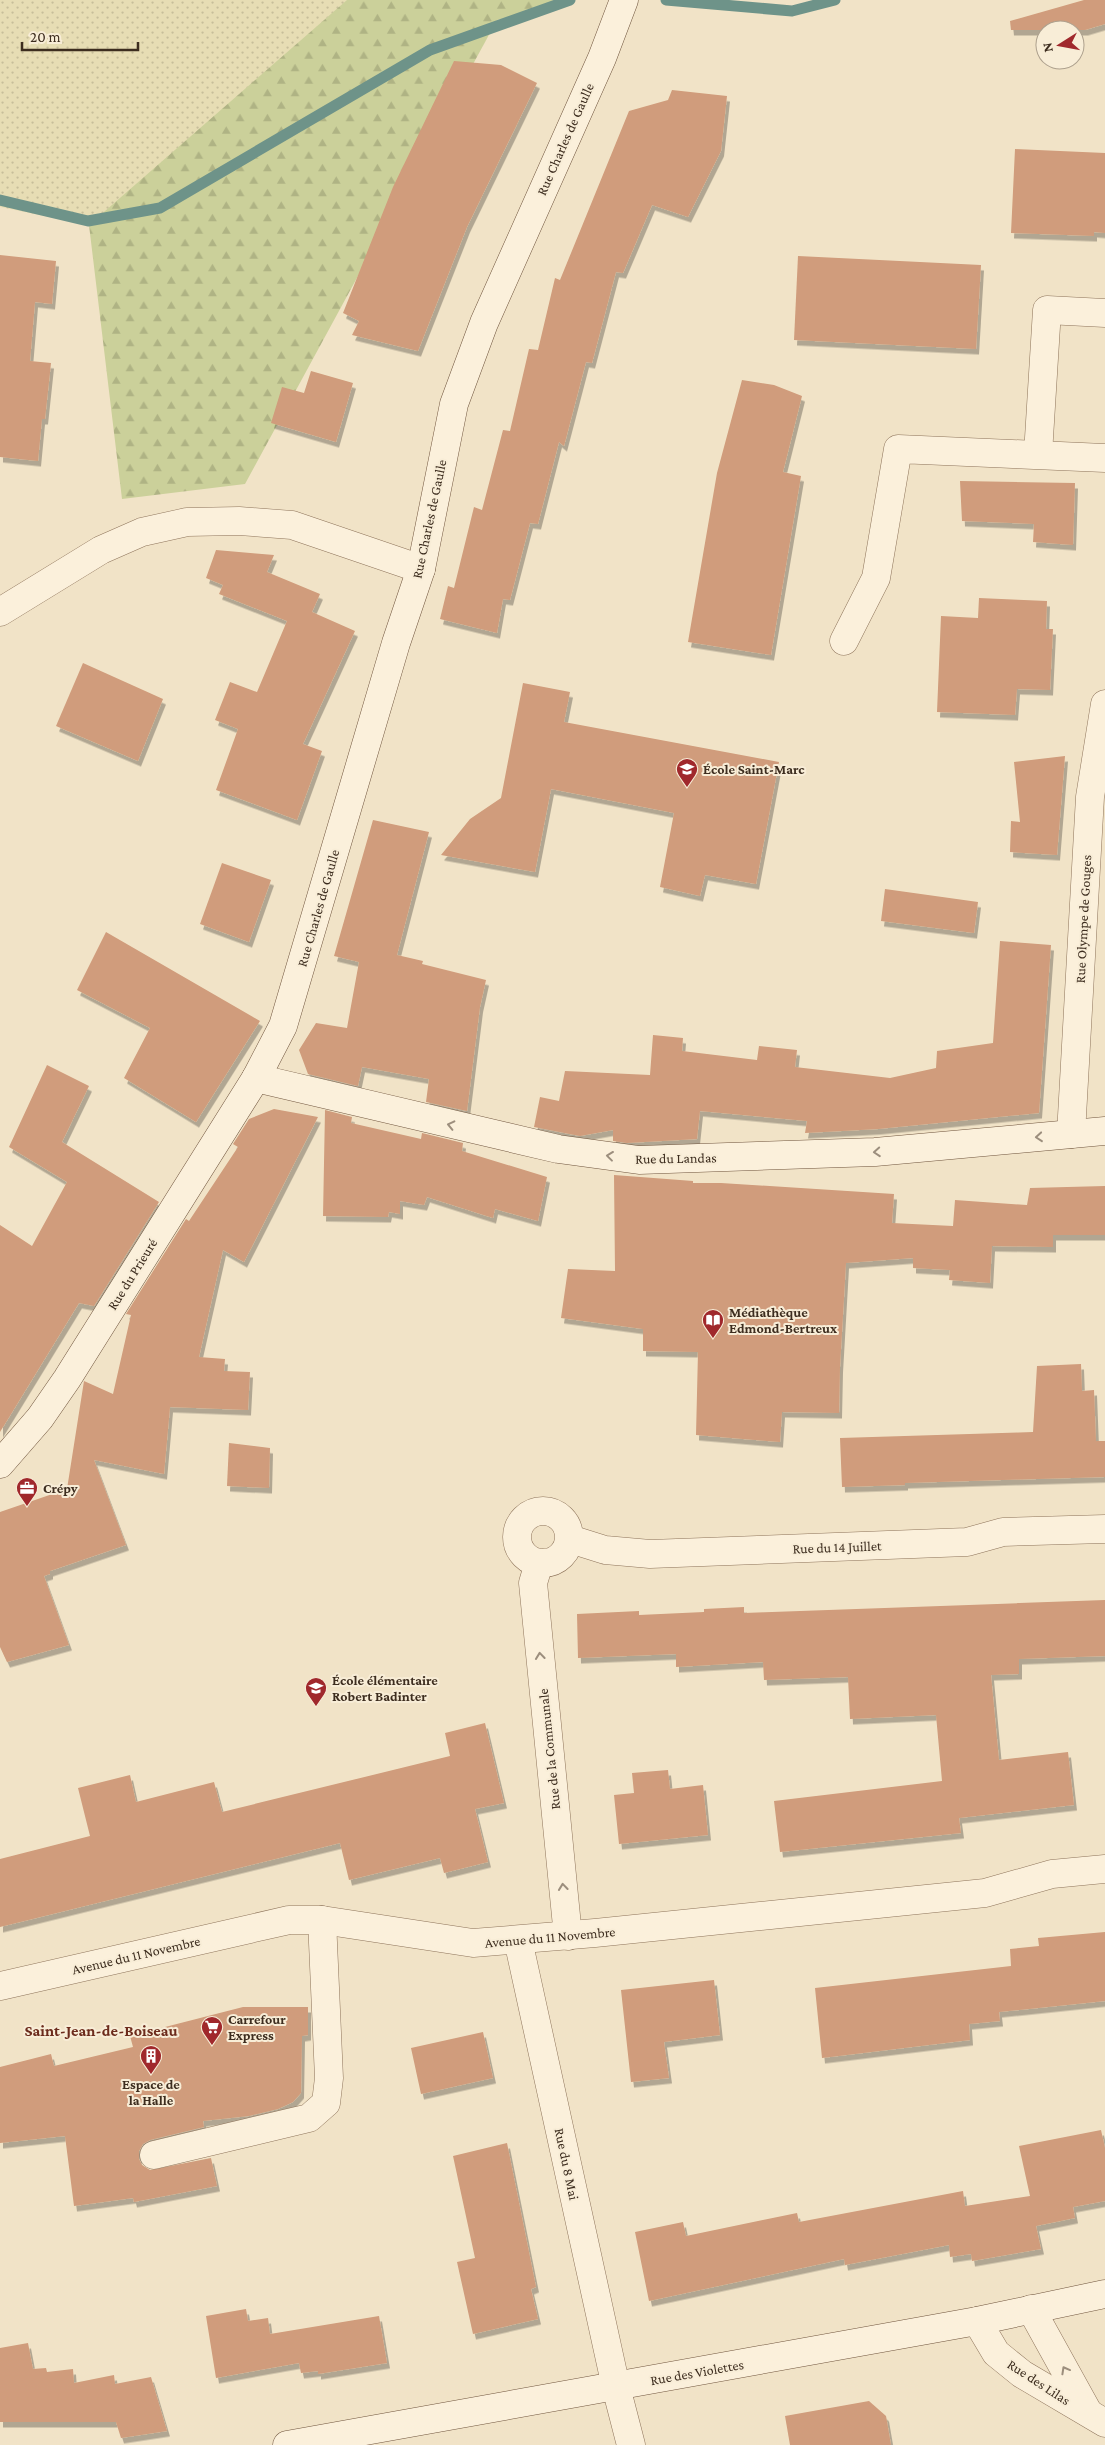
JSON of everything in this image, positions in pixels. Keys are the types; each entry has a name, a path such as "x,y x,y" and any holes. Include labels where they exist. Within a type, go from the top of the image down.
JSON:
{"street":[{"name":"Rue Charles de Gaulle","path":"256,1078 283,1026 396,643 421,569 454,404 484,323 602,58 624,0"},
{"path":"1038,454 1047,310 1105,313"},
{"path":"844,641 876,578 898,449 1105,458"},
{"path":"0,612 101,550 142,532 187,522 239,521 292,526 421,569"},
{"name":"Rue Olympe de Gouges","path":"1071,1134 1090,797 1105,704"},
{"name":"Rue du Landas","path":"256,1078 558,1149 639,1160 875,1152 1105,1131"},
{"name":"Rue du Prieuré","path":"0,1464 40,1418 67,1379 256,1078"},
{"path":"534,1511 551,1511 565,1522 570,1539 568,1547 556,1560 539,1563 524,1555 516,1539 520,1523 526,1516 534,1511"},
{"name":"Rue du 14 Juillet","path":"570,1539 605,1550 650,1554 967,1542 1002,1532 1105,1529"},
{"name":"Rue de la Communale","path":"539,1563 533,1583 568,1936"},
{"name":"Avenue du 11 Novembre","path":"0,1986 289,1920 322,1920 474,1943 568,1936 985,1893 1052,1874 1105,1870"},
{"path":"154,2155 309,2118 326,2103 329,2078 322,1920"},
{"name":"Rue du 8 Mai","path":"518,1940 616,2387 631,2445"},
{"name":"Rue des Violettes","path":"287,2445 616,2387 977,2320 1105,2294"},
{"name":"Rue des Lilas","path":"1031,2309 1097,2418"},
{"name":"Rue des Lilas","path":"977,2320 996,2353 1022,2374 1097,2418"}],"shaded area":[{"path":"0,0 404,0 158,212 89,225 0,207"}],"green space":[{"path":"347,0 558,0 556,7 497,20 245,484 122,499 89,225"}],"building":[{"path":"1084,0 1105,0 1105,24 1085,30 1085,20 1035,20 1035,30 1011,30 1010,21"},
{"path":"454,61 501,65 537,83 467,227 418,351 352,335 359,321 343,313 393,187"},
{"path":"672,90 727,96 721,151 688,217 652,205 623,273 616,272 592,363 586,362 564,446 559,442 538,524 530,523 510,600 503,599 497,633 440,619 448,586 454,588 474,507 482,510 503,430 510,431 529,349 538,350 555,278 560,280 629,111 668,100"},
{"path":"1015,149 1105,153 1105,233 1094,232 1094,236 1011,233"},
{"path":"0,255 56,261 52,304 35,302 30,361 51,363 45,419 42,419 38,461 0,457"},
{"path":"798,256 981,265 976,349 794,340"},
{"path":"311,371 353,383 336,442 271,423 282,387 304,393"},
{"path":"742,380 774,385 802,396 783,472 801,476 771,655 688,642 717,473"},
{"path":"960,481 1075,483 1073,545 1033,542 1034,524 962,521"},
{"path":"216,550 274,555 267,572 320,594 312,612 355,631 303,744 322,751 297,820 216,790 238,729 215,720 230,682 257,692 287,621 219,594 223,585 206,578"},
{"path":"979,598 1047,601 1046,629 1053,629 1050,690 1017,689 1015,715 937,712 941,616 978,618"},
{"path":"83,663 163,699 138,761 56,726"},
{"path":"523,683 570,692 564,722 779,762 756,884 705,875 700,896 660,887 674,813 551,789 535,872 441,855 470,819 501,798"},
{"path":"1065,756 1057,855 1010,852 1011,821 1020,822 1014,762"},
{"path":"373,820 429,832 397,955 423,961 422,964 486,980 480,1007 467,1111 426,1102 429,1079 362,1067 358,1086 308,1074 299,1050 316,1023 347,1028 359,962 334,956"},
{"path":"222,863 271,880 249,942 200,924"},
{"path":"885,889 978,902 974,933 881,921"},
{"path":"106,932 260,1021 196,1122 124,1078 150,1028 77,990"},
{"path":"1000,941 1051,945 1039,1113 878,1129 805,1133 807,1121 700,1111 697,1139 627,1143 613,1141 613,1130 580,1136 534,1127 540,1097 559,1101 565,1071 650,1075 653,1035 683,1038 682,1051 757,1060 759,1046 797,1050 795,1067 890,1078 936,1068 937,1051 993,1043"},
{"path":"47,1065 89,1086 62,1142 159,1202 94,1306 79,1303 0,1432 0,1225 32,1246 67,1182 9,1147"},
{"path":"274,1109 318,1117 244,1262 223,1250 199,1357 225,1359 224,1371 250,1372 248,1410 170,1407 164,1474 94,1460 126,1545 50,1571 50,1574 44,1576 69,1645 7,1662 0,1647 0,1512 67,1489 84,1381 113,1394 131,1315 126,1314 186,1219 189,1221 238,1147 233,1144 249,1119"},
{"path":"325,1110 352,1117 351,1123 421,1139 422,1133 463,1143 462,1151 547,1177 538,1221 495,1209 493,1218 427,1197 424,1205 400,1201 400,1214 389,1212 388,1217 323,1216"},
{"path":"614,1175 693,1181 693,1183 721,1183 894,1194 892,1223 953,1226 955,1200 1027,1205 1030,1188 1105,1186 1105,1235 1053,1235 1053,1247 992,1246 990,1283 949,1280 950,1270 913,1268 913,1258 846,1263 839,1413 782,1412 780,1442 696,1435 698,1352 643,1351 643,1329 561,1318 568,1269 615,1271"},
{"path":"1081,1364 1082,1391 1094,1390 1096,1441 1105,1441 1105,1477 905,1483 905,1485 842,1487 840,1438 1033,1432 1037,1366"},
{"path":"229,1443 270,1448 269,1488 227,1486"},
{"path":"1105,1600 1105,1656 1019,1659 1019,1674 991,1675 999,1760 1068,1752 1074,1805 959,1818 961,1833 780,1852 774,1801 942,1781 936,1715 850,1719 848,1677 764,1680 763,1662 676,1667 676,1654 578,1658 577,1614 639,1611 639,1615 704,1612 704,1609 744,1607 744,1613"},
{"path":"485,1723 504,1803 475,1809 488,1862 444,1873 440,1858 349,1880 340,1843 0,1927 0,1859 90,1836 78,1788 130,1775 136,1802 214,1782 222,1812 450,1756 445,1733"},
{"path":"668,1770 670,1789 703,1785 708,1835 619,1844 614,1795 634,1793 632,1773"},
{"path":"1105,1932 1105,2001 999,2012 1000,2021 969,2024 970,2040 822,2058 815,1988 1011,1966 1010,1949 1039,1946 1038,1938"},
{"path":"714,1980 720,2035 664,2042 669,2078 631,2082 621,1990"},
{"name":"Espace de la Halle","path":"243,2007 308,2007 308,2035 302,2036 301,2093 293,2102 278,2109 249,2116 203,2121 204,2127 150,2140 143,2144 139,2151 139,2159 142,2165 150,2170 211,2158 217,2186 134,2202 133,2198 74,2206 65,2136 0,2143 0,2067 51,2054 54,2066 133,2047 130,2036"},
{"path":"483,2032 493,2078 421,2094 411,2048"},
{"path":"1101,2130 1105,2148 1105,2201 1073,2207 1075,2218 1036,2226 1041,2249 972,2261 971,2254 950,2257 949,2245 845,2265 844,2259 649,2301 635,2232 683,2222 686,2236 797,2213 799,2222 963,2191 965,2206 1030,2196 1019,2146"},
{"path":"507,2143 536,2287 531,2289 538,2319 473,2334 457,2262 475,2258 453,2156"},
{"path":"246,2309 248,2321 268,2318 270,2334 379,2316 387,2363 318,2374 318,2371 301,2373 299,2363 216,2378 206,2316"},
{"path":"28,2343 33,2369 46,2368 47,2372 73,2369 74,2383 114,2375 115,2384 151,2377 167,2431 121,2438 116,2422 0,2422 0,2348"},
{"path":"869,2401 886,2416 891,2445 790,2445 785,2416"}],"waterway":[{"path":"0,200 88,221 160,208 430,50 570,0"},
{"path":"666,0 792,11 835,0"}],"place":[{"name":"École Saint-Marc","path":"687,788"},
{"name":"Médiathèque Edmond-Bertreux","path":"713,1339"},
{"name":"Crépy","path":"27,1507"},
{"name":"École élémentaire Robert Badinter","path":"316,1707"},
{"name":"Carrefour Express","path":"212,2046"},
{"name":"Espace de la Halle","path":"151,2075"}],"district":[{"name":"Saint-Jean-de-Boiseau","path":"101,2030"}]}
